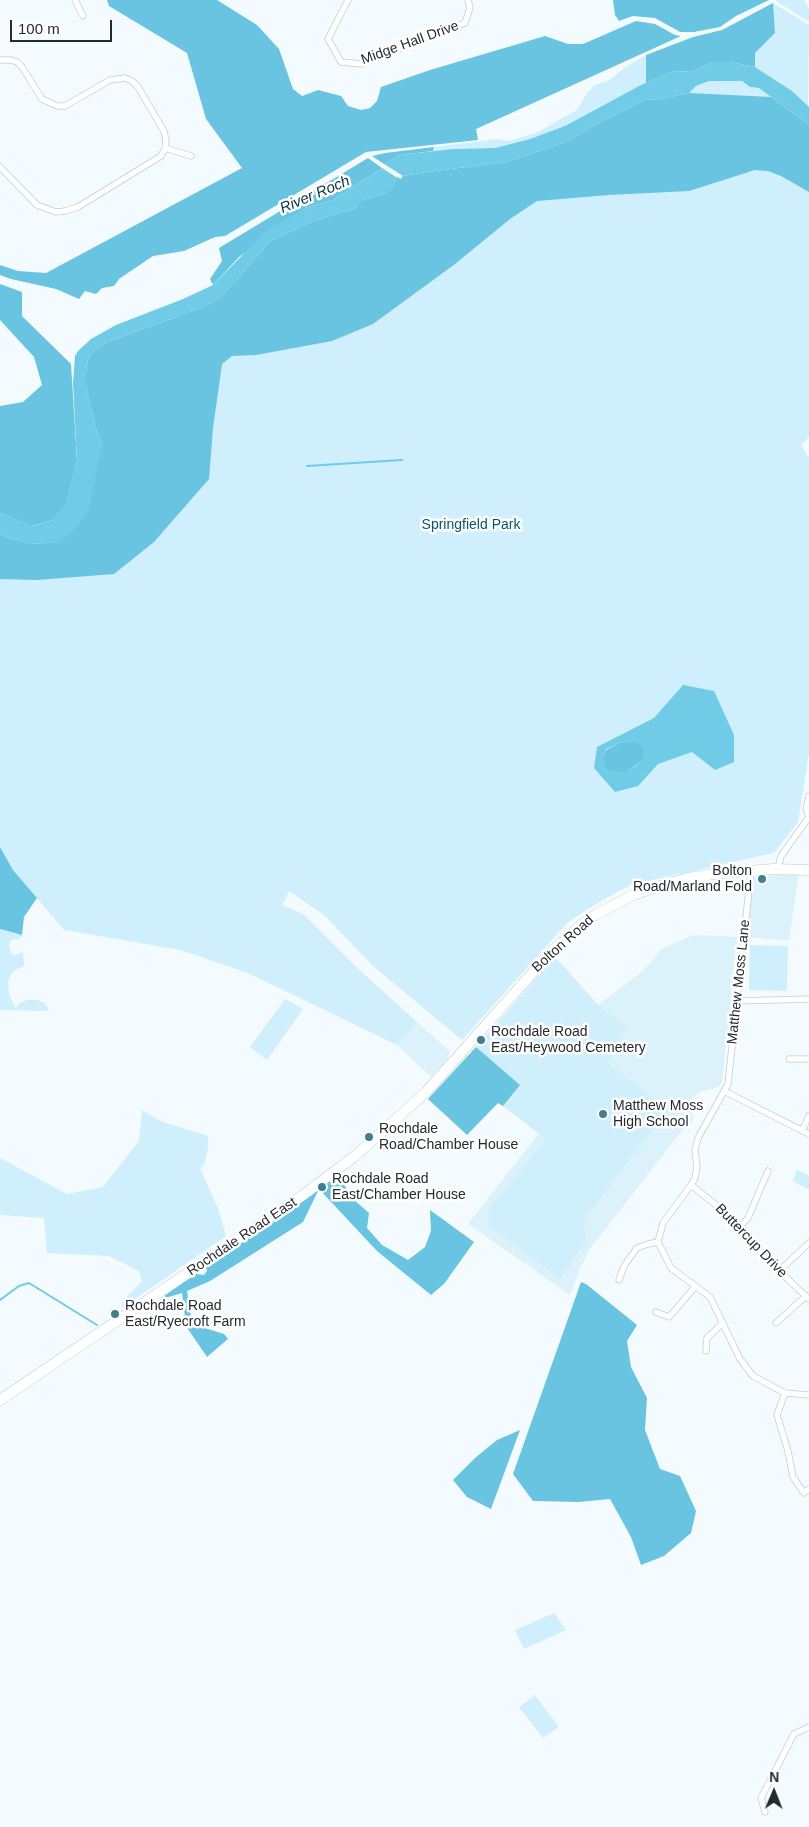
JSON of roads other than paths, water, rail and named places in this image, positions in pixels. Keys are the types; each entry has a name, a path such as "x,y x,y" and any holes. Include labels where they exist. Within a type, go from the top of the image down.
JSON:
{"highway":[{"name":"Bolton Road","path":"464,1050 553,950 580,926 604,910 633,895 677,881 714,874 750,871 778,869 809,870"},
{"name":"Rochdale Road East","path":"0,1400 303,1195 355,1156 426,1092 464,1050"}],"street":[{"path":"75,0 83,16"},
{"name":"Midge Hall Drive","path":"348,0 328,40 341,62 361,64 465,23 470,8 468,0"},
{"path":"0,60 18,62 42,99 57,106 65,106 110,80 125,78 132,81 138,87 164,131 165,148 161,156 78,207 65,211 56,212 37,205 0,167"},
{"path":"165,148 192,156"},
{"path":"778,869 781,856 809,817 806,810 809,796"},
{"name":"Matthew Moss Lane","path":"691,1185 698,1168 695,1150 698,1138 728,1084 750,871"},
{"path":"738,1001 809,999"},
{"path":"789,1059 809,1059"},
{"path":"724,1091 809,1134"},
{"path":"802,1131 809,1116"},
{"path":"738,1229 748,1218 768,1171"},
{"path":"691,1185 663,1223 658,1242 671,1268 710,1297 740,1359 753,1376 786,1393 809,1395"},
{"name":"Buttercup Drive","path":"691,1185 722,1209 738,1229 807,1297"},
{"path":"619,1280 624,1266 637,1248 658,1242"},
{"path":"780,1271 809,1243"},
{"path":"656,1312 669,1316 695,1287"},
{"path":"776,1323 807,1297"},
{"path":"706,1351 707,1338 723,1324"},
{"path":"786,1393 777,1415 788,1451 793,1476 804,1493 809,1490"},
{"path":"765,1812 761,1798 794,1734 809,1726"}],"waterway":[{"path":"307,466 402,460"},
{"path":"0,1300 19,1286 29,1283 97,1325"}],"place":[{"name":"Bolton Road/Marland Fold","path":"762,879"},
{"name":"Rochdale Road East/Heywood Cemetery","path":"481,1040"},
{"name":"Matthew Moss High School","path":"603,1114"},
{"name":"Rochdale Road/Chamber House","path":"369,1137"},
{"name":"Rochdale Road East/Chamber House","path":"322,1187"},
{"name":"Rochdale Road East/Ryecroft Farm","path":"115,1314"}],"water label":[{"name":"River Roch","path":"315,195"}],"park label":[{"name":"Springfield Park","path":"471,525"}]}
